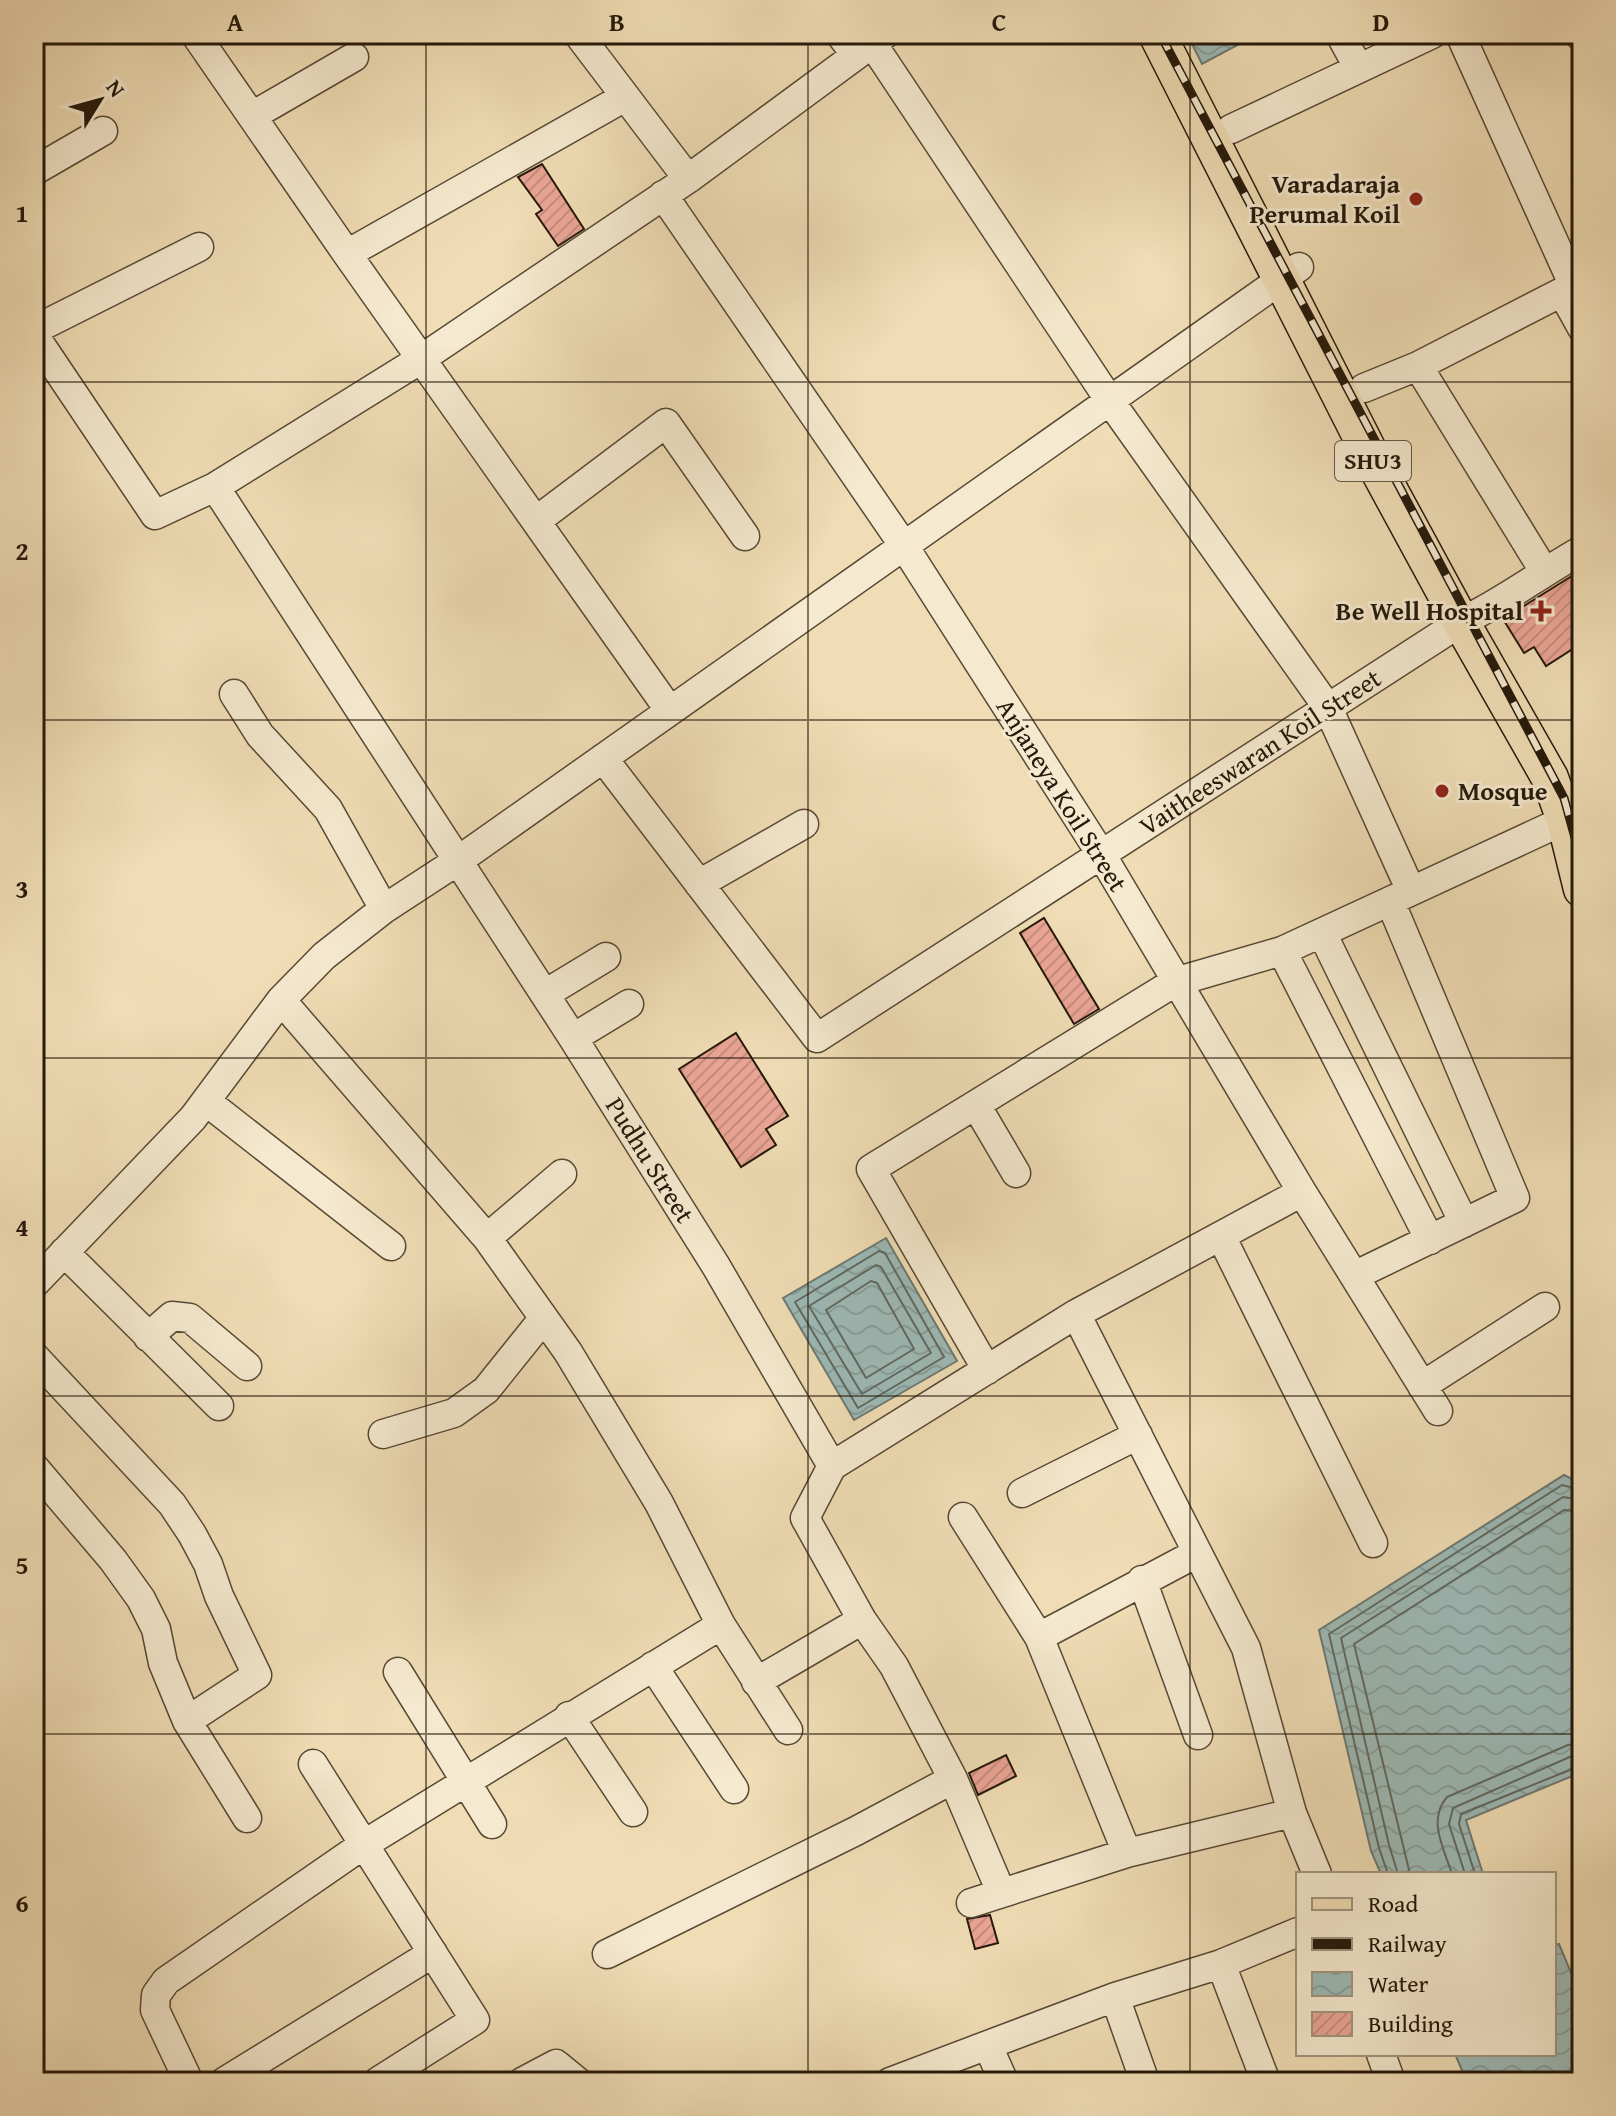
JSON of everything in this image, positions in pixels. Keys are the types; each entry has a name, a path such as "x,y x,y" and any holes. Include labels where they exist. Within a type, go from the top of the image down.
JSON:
{"main road":[{"name":"SHU3","path":"1157,34 1289,274 1364,388 1471,617"},
{"name":"SHU3","path":"1181,34 1231,129 1289,274 1373,460 1471,617 1576,808 1582,889"}],"street":[{"path":"195,34 670,711"},
{"path":"578,34 688,179"},
{"path":"1340,34 1358,67"},
{"path":"1231,129 1432,34"},
{"path":"1460,34 1572,285 1582,328"},
{"path":"199,247 34,333 155,515 215,487 421,359 688,179 863,42 1110,401 1328,708 1515,1198 1354,1276"},
{"path":"252,116 354,57"},
{"path":"347,254 625,97"},
{"path":"34,171 103,131"},
{"name":"Anjaneya Koil Street","path":"663,195 904,546 1101,854 1302,1192 1438,1411"},
{"path":"34,1284 207,1102 281,1000 324,956 384,909 459,860 1289,274"},
{"path":"1364,388 1418,366 1572,285"},
{"path":"1418,366 1544,571"},
{"path":"536,521 666,423 745,536"},
{"name":"Pudhu Street","path":"215,487 573,1038 716,1266 832,1466"},
{"name":"Vaitheeswaran Koil Street","path":"699,884 817,1038 1328,708 1582,550"},
{"path":"234,694 260,735 328,809 384,909"},
{"path":"603,758 699,884 804,824"},
{"path":"987,1370 871,1169 1175,982 1282,951 1576,808"},
{"path":"1322,933 1464,1223"},
{"path":"1282,951 1430,1240"},
{"path":"545,994 606,957"},
{"path":"281,1000 487,1238 568,1352 659,1503 721,1625 788,1730"},
{"path":"573,1038 629,1004"},
{"path":"207,1102 391,1246"},
{"path":"976,1105 1016,1173"},
{"path":"487,1238 562,1174"},
{"path":"1004,1892 998,1885 953,1779 894,1666 862,1620 805,1518 832,1466 1076,1314 1302,1192"},
{"path":"1221,1236 1373,1543"},
{"path":"64,1252 219,1406"},
{"path":"1422,1386 1545,1307"},
{"path":"1076,1314 1246,1648 1292,1813 1316,1872"},
{"path":"148,1337 172,1316 190,1318 247,1366"},
{"path":"383,1434 454,1413 486,1390 543,1319"},
{"path":"34,1356 141,1469 192,1534 257,1675 187,1721"},
{"path":"1022,1493 1138,1435"},
{"path":"34,1467 113,1560 141,1599 156,1629 163,1663 187,1721 247,1818"},
{"path":"963,1517 1039,1637 1127,1853"},
{"path":"1039,1637 1197,1553"},
{"path":"1142,1580 1198,1735"},
{"path":"756,1682 862,1620"},
{"path":"189,2082 155,2010 156,1995 166,1981 363,1845 721,1625"},
{"path":"653,1666 734,1789"},
{"path":"398,1672 492,1824"},
{"path":"569,1716 633,1812"},
{"path":"313,1764 475,2020 377,2082"},
{"path":"607,1954 856,1831 953,1779"},
{"path":"971,1903 1127,1853 1292,1813"},
{"path":"890,2082 1115,1997 1221,1964 1296,1933"},
{"path":"224,2082 433,1953"},
{"path":"1221,1964 1266,2082"},
{"path":"1115,1997 1145,2082"},
{"path":"988,2046 1004,2082"},
{"path":"1382,2056 1391,2082"},
{"path":"522,2082 556,2064 578,2082"}],"water":[{"path":"1187,34 1258,34 1202,64"},
{"path":"886,1238 957,1361 854,1420 783,1298"},
{"path":"1564,1475 1582,1484 1582,1772 1466,1820 1482,1872 1380,1872 1371,1851 1319,1630"},
{"path":"1559,1944 1582,1999 1582,2082 1467,2082 1456,2056 1556,2056 1556,1945"}],"building":[{"path":"542,164 584,229 558,246 536,214 542,210 518,177"},
{"path":"1575,574 1582,584 1582,643 1546,666 1534,647 1524,653 1503,619"},
{"path":"1044,918 1099,1009 1074,1024 1020,933"},
{"path":"736,1033 788,1116 766,1129 776,1145 741,1167 679,1069"},
{"path":"1006,1755 1016,1776 978,1795 969,1773"},
{"path":"990,1915 998,1943 975,1949 967,1919"}],"railway":[{"path":"1160,34 1564,798 1582,863"}],"place":[{"name":"Varadaraja Perumal Koil","path":"1416,199"},
{"name":"Be Well Hospital","path":"1541,611"},
{"name":"Mosque","path":"1442,791"}]}
